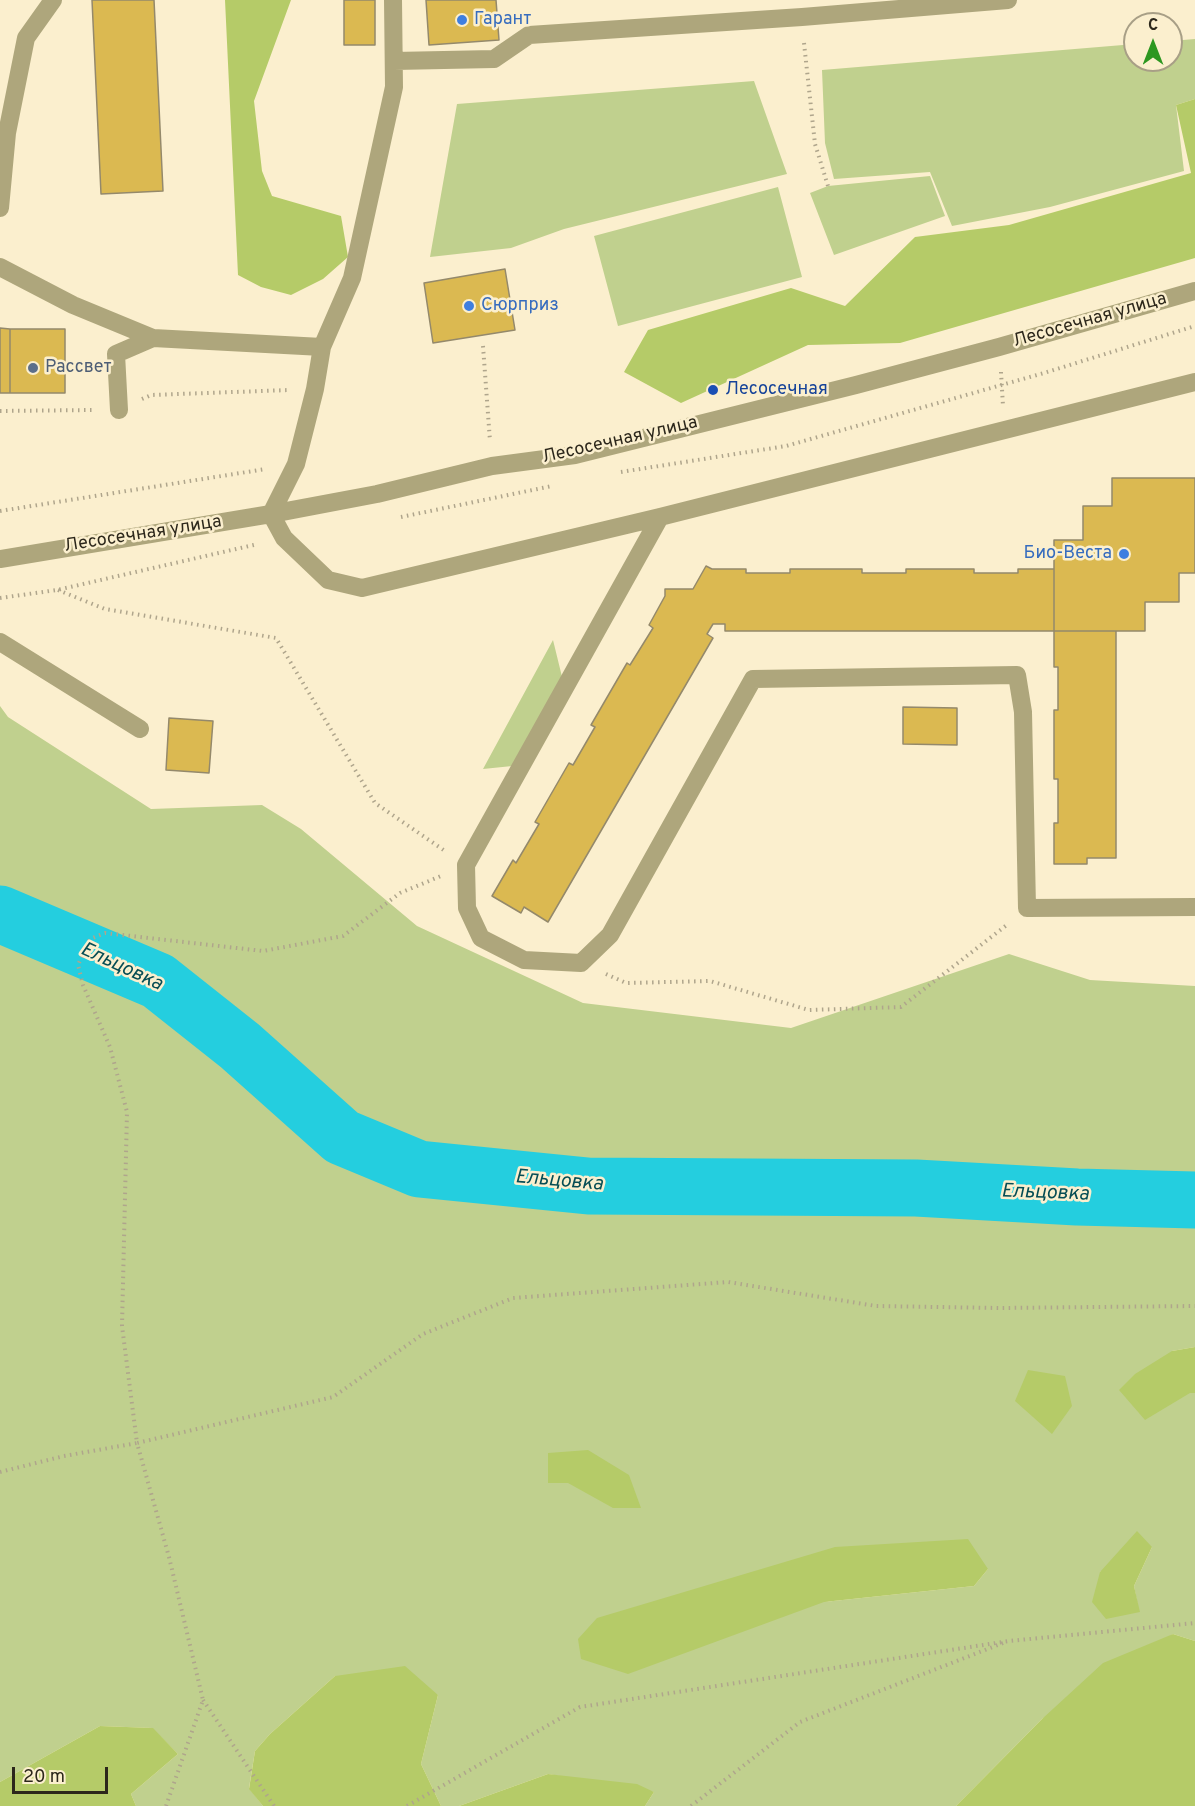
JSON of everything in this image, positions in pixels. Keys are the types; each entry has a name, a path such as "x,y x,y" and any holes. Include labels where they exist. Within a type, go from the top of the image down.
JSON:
{"street":[{"path":"0,208 7,133 26,38 53,0"},
{"path":"393,0 394,87 352,278 322,347 315,389 296,464 271,514 284,538 328,580 362,588 660,517 1195,382"},
{"path":"394,61 494,59 529,35 802,17 1008,0"},
{"path":"0,267 74,305 153,338 322,347"},
{"name":"Лесосечная улица","path":"0,559 271,514 377,494 492,466 575,455 999,347 1195,291"},
{"path":"119,410 116,354 153,338"},
{"path":"660,517 466,865 467,908 481,938 525,960 580,963 610,935 753,679 1017,675 1023,712 1028,909 1195,907"},
{"path":"0,642 140,729"}],"path":[{"path":"802,17 815,144 828,186"},
{"path":"483,346 492,466 497,499"},
{"path":"999,347 1004,431"},
{"path":"0,411 119,410 151,395 315,389"},
{"path":"0,511 296,464"},
{"path":"57,590 105,609 276,638 375,803 466,865"},
{"path":"274,1806 203,1700 169,1557 137,1443 122,1326 127,1113 110,1047 83,985 78,965 90,939 105,933 263,951 343,936 400,893 466,865"},
{"path":"580,963 626,983 710,981 809,1011 901,1007 1028,909"},
{"path":"0,1472 64,1456 137,1443 333,1397 423,1334 513,1298 728,1282 876,1306 999,1308 1195,1306"},
{"path":"407,1806 580,1707 1009,1641 1195,1623"},
{"path":"691,1806 800,1722 1009,1641"},
{"path":"166,1806 203,1700"}],"green space":[{"path":"225,0 291,0 254,101 262,171 272,196 341,216 348,257 323,279 291,295 261,287 238,275"},
{"path":"1195,39 1195,99 1176,105 1184,171 1050,207 952,226 930,172 834,179 825,143 822,70 1123,45 1123,72 1183,72 1183,40"},
{"path":"754,81 787,174 564,229 511,248 430,257 457,104"},
{"path":"1195,99 1195,258 900,343 808,345 681,403 624,372 648,330 791,288 845,306 915,237 1009,225 1191,173 1176,105"},
{"path":"930,176 945,216 834,255 810,193 828,186"},
{"path":"778,187 802,277 618,326 594,236"},
{"path":"553,640 564,685 522,765 483,769"},
{"path":"0,706 8,717 151,809 262,805 301,829 417,926 583,1003 791,1028 1009,954 1090,980 1195,986 1195,1347 1172,1351 1190,1393 1195,1393 1195,1641 1173,1634 1042,1719 956,1806 645,1806 654,1792 548,1774 459,1806 441,1806 421,1764 438,1695 335,1676 270,1734 255,1751 249,1788 263,1806 136,1806 131,1794 178,1754 152,1728 100,1726 0,1782","holes":["1152,1547 1134,1586 1139,1612 1100,1572","988,1569 974,1586 824,1602"]},
{"path":"1195,1347 1195,1393 1190,1393 1145,1420 1119,1390 1135,1374 1172,1351"},
{"path":"1028,1370 1065,1376 1072,1406 1052,1434 1015,1401"},
{"path":"588,1450 629,1475 641,1508 613,1508 568,1483 548,1483 548,1453"},
{"path":"1137,1531 1152,1547 1134,1586 1140,1612 1106,1619 1092,1602 1100,1572"},
{"path":"968,1539 988,1569 974,1586 824,1602 628,1674 581,1659 578,1639 597,1618 835,1547"},
{"path":"1173,1634 1195,1641 1195,1806 956,1806 1042,1719 1103,1663"},
{"path":"405,1666 438,1695 421,1764 441,1806 263,1806 249,1789 255,1751 270,1734 335,1676"},
{"path":"100,1726 153,1728 178,1754 131,1794 136,1806 0,1806 0,1782"},
{"path":"548,1774 637,1784 654,1792 645,1806 459,1806"}],"building":[{"path":"92,0 154,0 163,191 101,194"},
{"path":"344,0 375,0 375,45 344,45"},
{"name":"Гарант","path":"426,0 496,0 499,40 429,45"},
{"name":"Сюрприз","path":"505,269 515,330 433,343 424,283"},
{"path":"0,328 10,329 10,393 0,393"},
{"name":"Рассвет","path":"10,329 65,329 65,393 10,393"},
{"name":"Био-Веста","path":"1112,478 1195,478 1195,573 1179,573 1179,602 1145,602 1145,631 1054,631 1054,540 1083,540 1083,506 1112,506"},
{"path":"706,566 712,569 746,569 746,573 790,573 790,569 862,569 862,573 906,573 906,569 974,569 974,573 1018,573 1018,569 1054,569 1054,631 725,631 725,624 713,624 707,634 713,638 548,922 524,907 521,913 492,896 513,860 516,863 539,824 535,822 569,763 573,765 595,727 591,725 627,663 630,665 653,628 649,625 665,596 665,589 693,589"},
{"path":"1054,631 1116,631 1116,858 1087,858 1087,864 1054,864 1054,823 1058,823 1058,779 1054,779 1054,710 1058,710 1058,667 1054,667"},
{"path":"903,707 957,708 957,745 903,744"},
{"path":"169,718 213,721 209,773 166,770"}],"waterway":[{"name":"Ельцовка","path":"0,914 158,981 240,1046 342,1137 419,1169 588,1186 916,1188 1077,1197 1195,1200"}],"place":[{"name":"Гарант","path":"462,20"},
{"name":"Сюрприз","path":"469,306"},
{"name":"Рассвет","path":"33,368"},
{"name":"Лесосечная","path":"713,390"},
{"name":"Био-Веста","path":"1124,554"}]}
